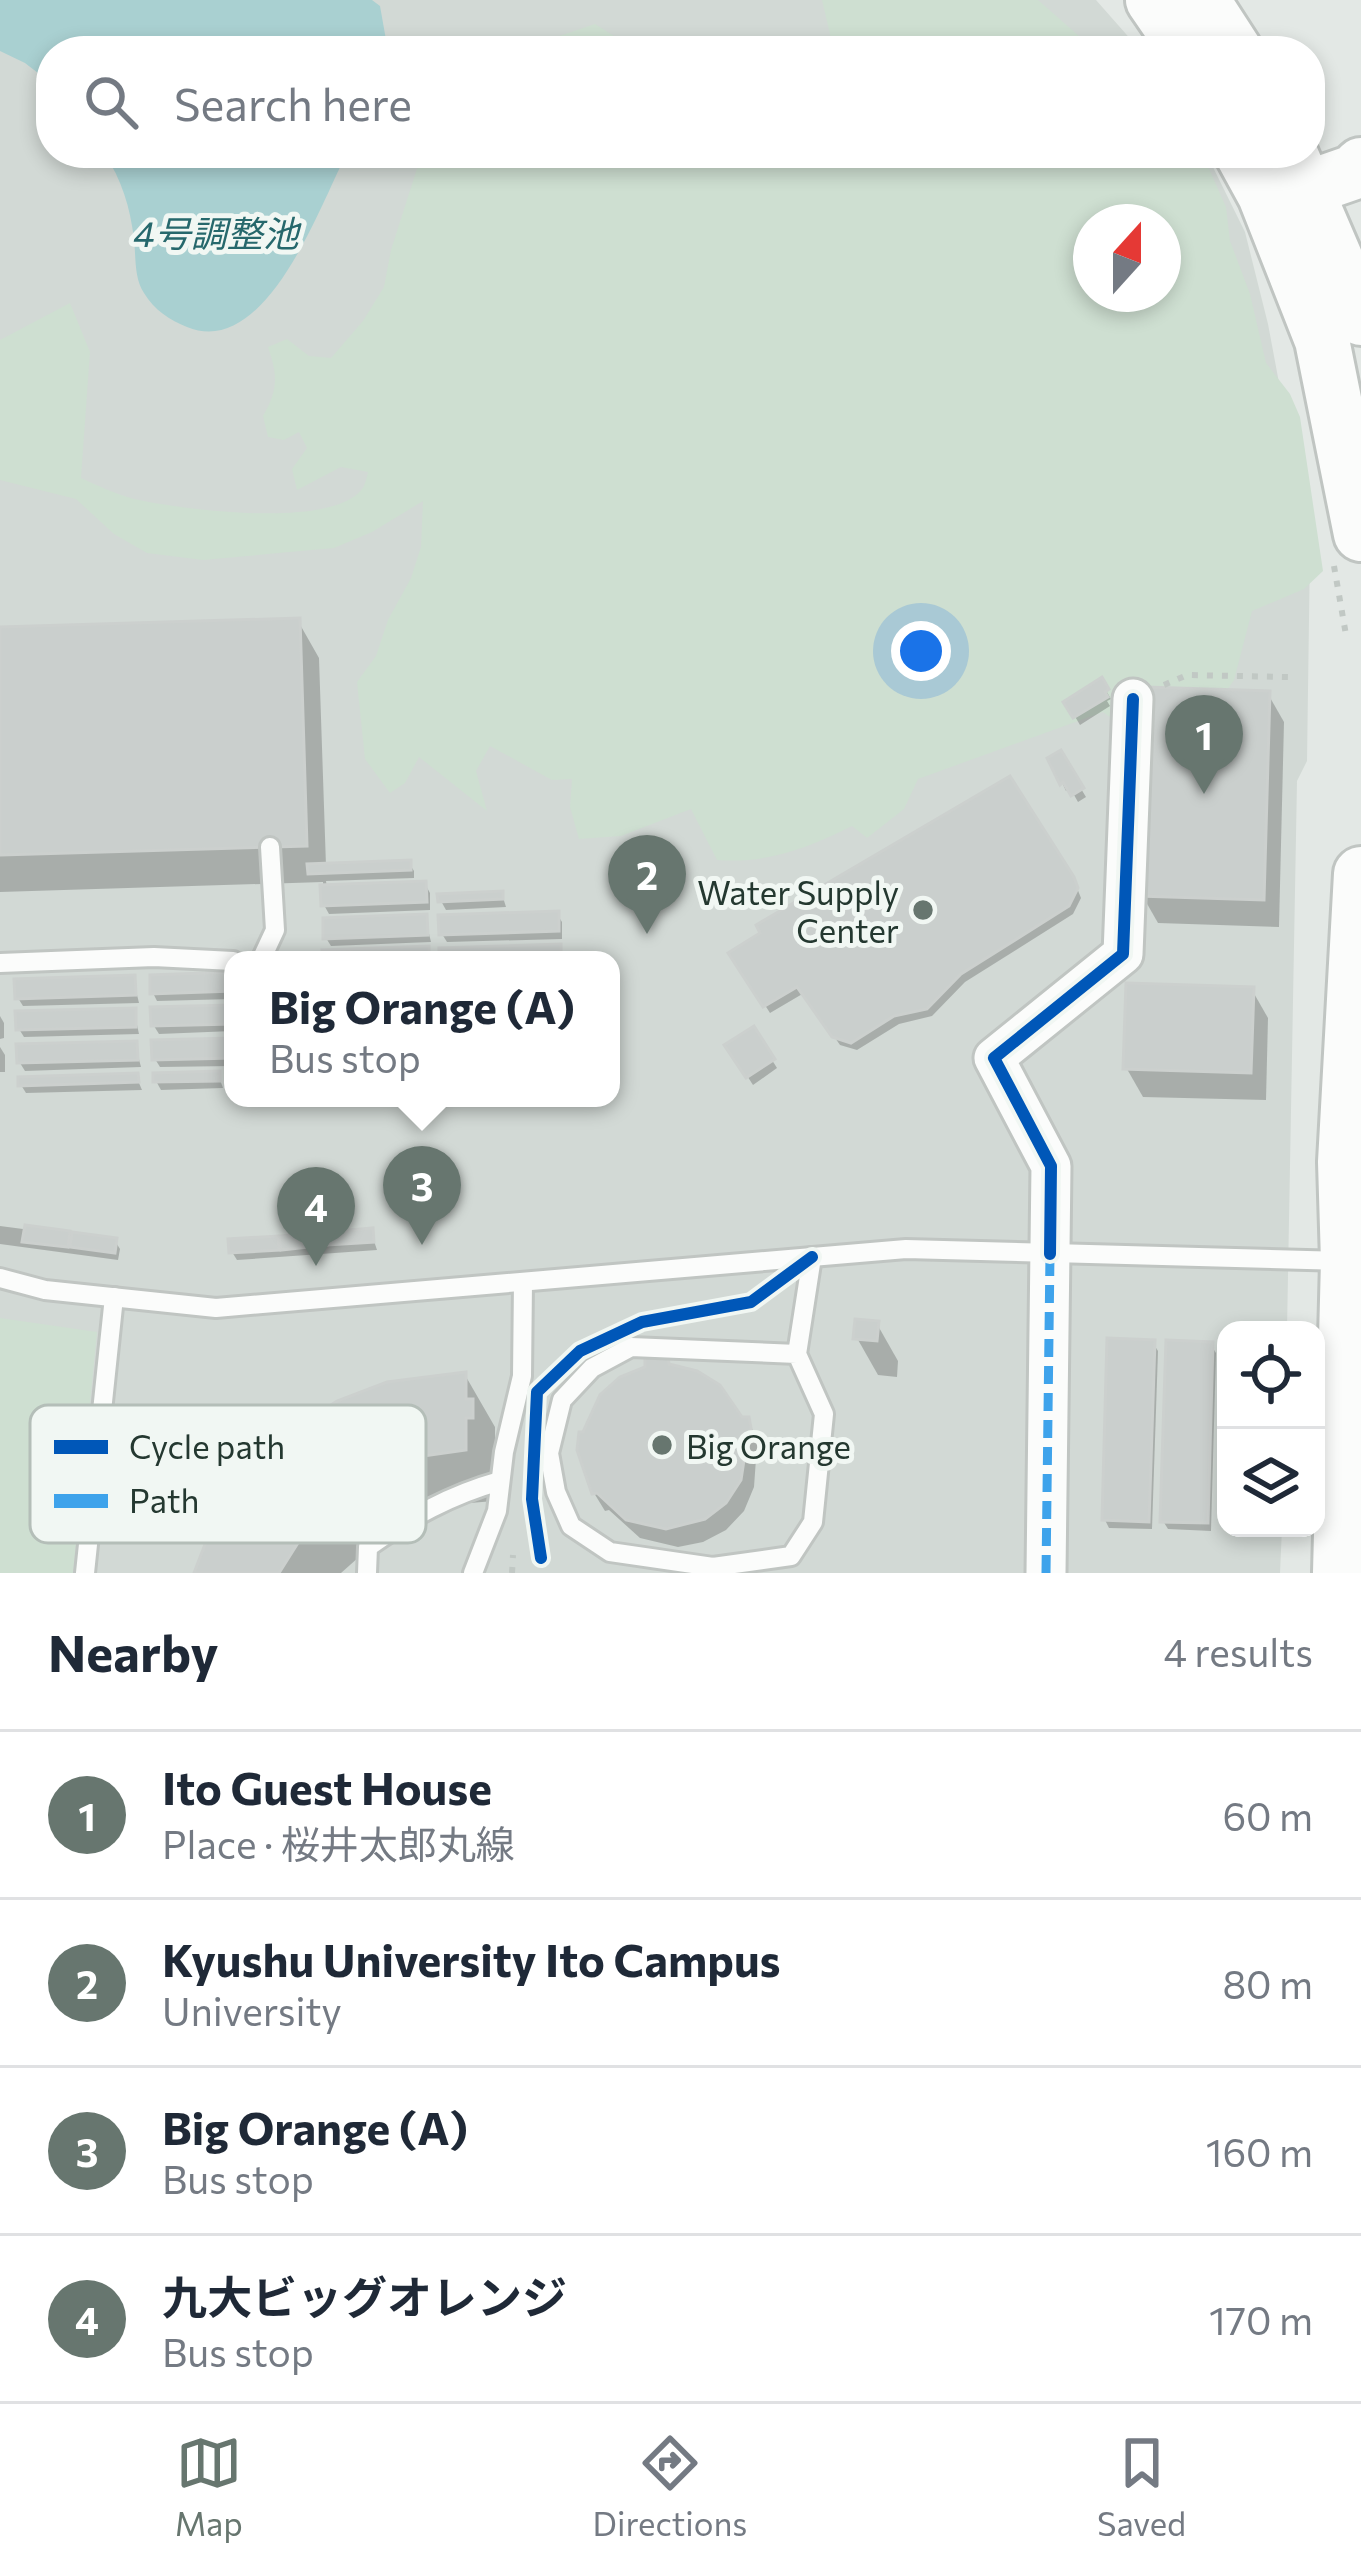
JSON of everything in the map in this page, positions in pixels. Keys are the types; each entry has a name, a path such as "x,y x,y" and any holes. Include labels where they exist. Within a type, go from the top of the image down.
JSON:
{"main road":[{"path":"1153,0 1178,36"},
{"path":"1202,0 1225,36"},
{"path":"1361,165 1354,172 1299,170 1361,318"},
{"path":"1250,168 1322,340 1361,534"},
{"path":"1340,1573 1354,1262 1345,1162 1361,874"}],"street":[{"path":"1046,1573 1051,1166 994,1058 1123,954 1133,700"}],"lane":[{"path":"265,951 275,931 270,847"},
{"path":"0,963 154,957 224,961"},
{"path":"0,1278 45,1290 216,1308 906,1249 1354,1262"},
{"path":"797,1354 631,1347 592,1368 562,1400 549,1453 556,1492 572,1526 610,1552 713,1567 791,1556 813,1522 824,1414 797,1354 812,1257"},
{"path":"473,1573 497,1511 522,1376 523,1282"},
{"path":"103,1405 115,1297"},
{"path":"426,1507 500,1481"},
{"path":"85,1573 88,1543"},
{"path":"367,1573 368,1546 372,1543"}],"path":[{"path":"1133,700 1187,675 1288,677"},
{"path":"512,1573 513,1555"}],"shaded area":[{"path":"0,0 1096,0 1128,36 36,36 36,168 1213,168 1245,232 1268,324 1310,548 1307,761 1297,781 1287,1321 1217,1321 1217,1537 1282,1537 1280,1573 0,1573"}],"green space":[{"path":"822,0 1038,0 1079,36 830,36"},
{"path":"595,24 614,36 559,36"},
{"path":"417,168 1209,168 1226,207 1230,241 1250,294 1266,363 1290,394 1300,417 1323,571 1304,589 1252,611 1234,680 1219,702 1135,735 1103,712 918,779 904,809 867,838 852,826 787,853 717,860 691,809 621,836 579,839 570,807 572,779 552,780 490,746 476,771 487,811 419,757 405,783 390,793 365,759 357,682 376,656 388,620 411,578 421,547 423,501 334,548 203,560 147,553 114,534 76,499 0,480 0,340 70,303 90,352 81,478 134,499 184,507 288,513 345,502 362,489 368,472 341,467 297,490 292,469 307,448 299,432 284,440 268,437 263,416 275,383 268,347 287,339 309,356 331,358 384,287"},
{"path":"0,1318 97,1332 90,1405 30,1405 30,1543 76,1543 73,1573 0,1573"}],"water":[{"path":"0,0 372,0 380,6 385,36 36,36 36,71 0,51"},
{"name":"4号調整池","path":"113,168 340,168 287,272 242,321 215,331 175,321 144,293"}],"building":[{"path":"300,618 307,846 0,855 0,627"},
{"path":"1102,677 1108,697 1073,718 1063,702"},
{"path":"1145,687 1270,691 1264,900 1139,896"},
{"path":"1061,750 1084,788 1071,796 1047,758"},
{"name":"Water Supply Center","path":"1010,776 1074,877 1078,888 1069,906 961,974 927,1009 894,1016 851,1043 832,1037 797,987 763,1007 728,953 760,933 756,925"},
{"path":"411,860 411,870 308,874 307,864"},
{"path":"426,881 427,902 321,906 320,885"},
{"path":"503,891 503,899 438,902 437,894"},
{"path":"559,911 559,931 439,935 438,915"},
{"path":"427,914 428,935 323,939 323,918"},
{"path":"561,944 561,951 439,948"},
{"path":"429,946 429,951 322,950"},
{"path":"224,972 224,991 150,994 150,975"},
{"path":"135,975 136,995 15,999 14,979"},
{"path":"1126,983 1254,987 1251,1073 1123,1069"},
{"path":"224,1005 224,1024 151,1026 150,1007"},
{"path":"136,1008 136,1027 16,1030 15,1011"},
{"path":"754,1026 775,1059 746,1078 724,1045"},
{"path":"224,1038 224,1058 152,1060 151,1040"},
{"path":"137,1041 138,1060 17,1063 16,1044"},
{"path":"220,1071 220,1081 153,1082 153,1073"},
{"path":"138,1073 139,1082 18,1086 18,1077"},
{"path":"25,1225 70,1231 68,1247 22,1242"},
{"path":"373,1228 374,1242 328,1245 327,1232"},
{"path":"72,1232 117,1238 115,1253 70,1247"},
{"path":"325,1232 327,1245 281,1250 279,1236"},
{"path":"278,1236 279,1250 229,1253 228,1239"},
{"path":"855,1319 879,1321 877,1341 853,1339"},
{"path":"1107,1338 1155,1340 1149,1522 1102,1520"},
{"path":"1166,1340 1213,1342 1208,1523 1160,1522"},
{"name":"Big Orange","path":"668,1355 669,1364 697,1371 720,1385 742,1417 749,1417 753,1439 747,1440 741,1480 726,1503 705,1519 666,1529 626,1520 597,1493 592,1494 577,1450 579,1432 600,1395 620,1377 645,1367 645,1357"},
{"path":"466,1372 466,1399 473,1399 473,1418 466,1418 466,1450 426,1456 426,1405 331,1405 387,1382"},
{"path":"206,1543 298,1543 279,1573 194,1573"}],"marked path":[{"path":"1046,1573 1050,1254"}],"cycle path":[{"path":"1050,1254 1051,1166 994,1058 1123,954 1133,699"},
{"path":"541,1558 532,1499 537,1392 580,1351 642,1322 751,1302 812,1257"}],"place":[{"name":"Ito Guest House","path":"1204,794"},
{"name":"Water Supply Center","path":"923,910"},
{"name":"Kyushu University Ito Campus","path":"647,934"},
{"name":"Big Orange (A)","path":"422,1245"},
{"name":"九大ビッグオレンジ","path":"316,1266"},
{"name":"Big Orange","path":"662,1445"}]}
